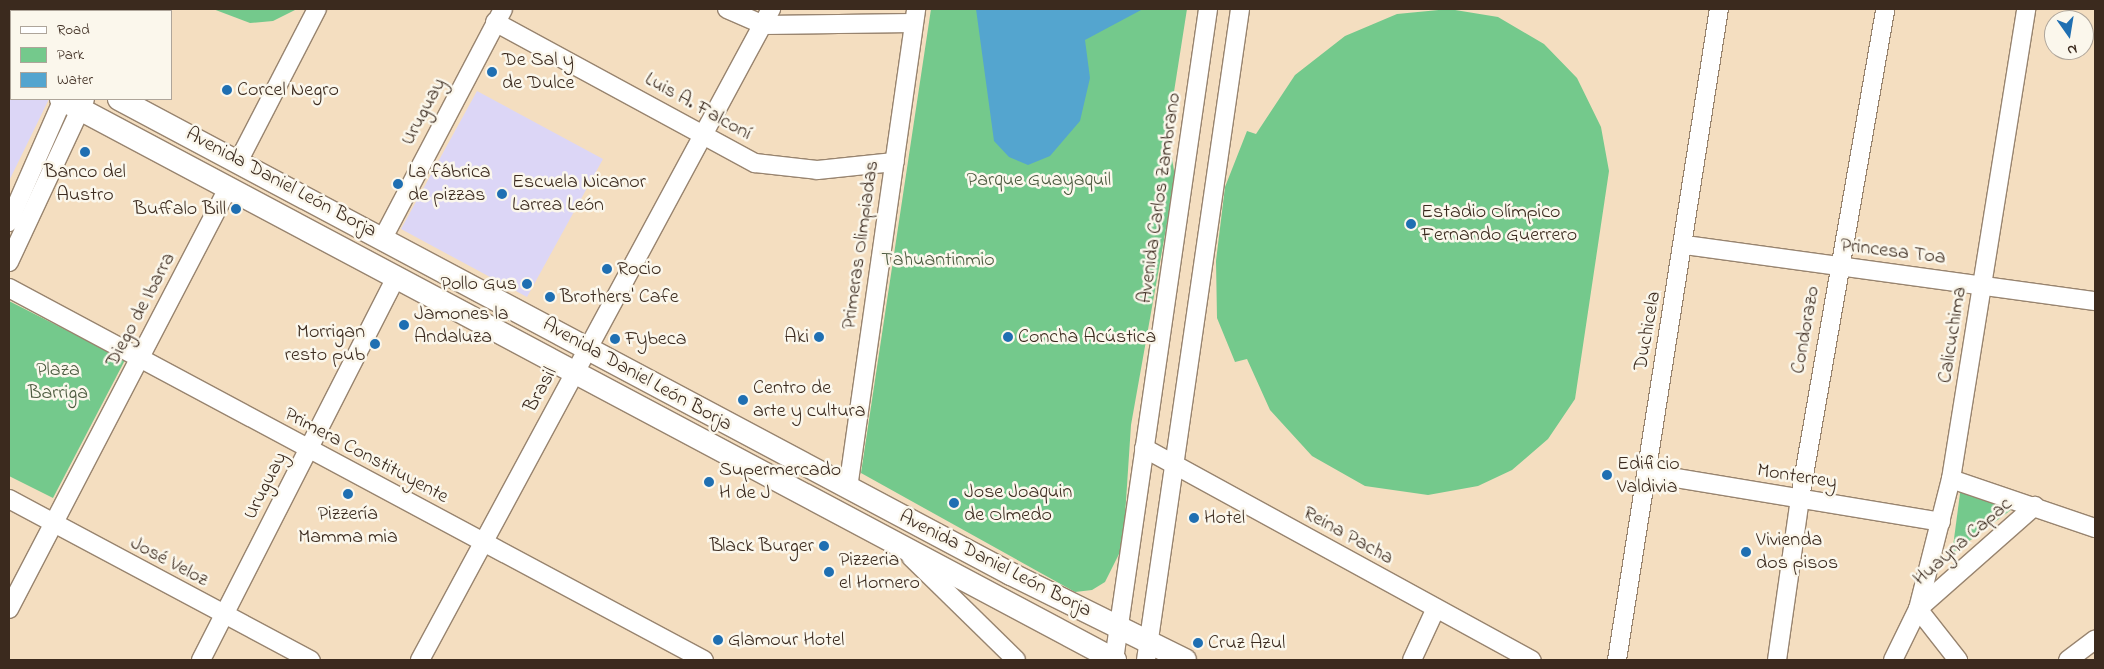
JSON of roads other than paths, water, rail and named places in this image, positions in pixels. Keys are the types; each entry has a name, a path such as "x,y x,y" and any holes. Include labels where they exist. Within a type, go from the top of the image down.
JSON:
{"main road":[{"name":"Avenida Daniel León Borja","path":"121,100 384,236 588,349 848,488 1120,627 1148,651 1185,660"},
{"name":"Avenida Daniel León Borja","path":"70,101 228,190 575,372 1115,660"}],"street":[{"path":"239,160 318,9"},
{"path":"727,9 767,17 915,16"},
{"name":"Avenida Carlos Zambrano","path":"1115,660 1208,9"},
{"path":"1148,651 1172,465 1240,9"},
{"name":"Duchicela","path":"1617,660 1646,473 1685,245 1719,9"},
{"name":"Condorazo","path":"1777,660 1800,498 1884,9"},
{"name":"Calicuchima","path":"1893,660 1918,609 1951,479 2026,9"},
{"name":"Luis A. Falconí","path":"499,15 755,163 784,169 895,162"},
{"name":"Uruguay","path":"384,236 499,15"},
{"name":"Primeras Olimpiadas","path":"848,488 915,16"},
{"name":"Brasil","path":"420,660 482,542 588,349 701,132 767,17"},
{"path":"9,222 70,101"},
{"path":"9,262 70,101"},
{"name":"Diego de Ibarra","path":"9,609 228,190"},
{"name":"Princesa Toa","path":"1685,245 1982,284 2095,301"},
{"name":"Uruguay","path":"201,660 396,278"},
{"name":"Primera Constituyente","path":"9,288 308,450 704,660"},
{"name":"Reina Pacha","path":"1144,448 1532,660"},
{"name":"Monterrey","path":"1646,473 1941,522"},
{"path":"1951,479 2036,506 2095,528"},
{"name":"José Veloz","path":"9,499 311,660"},
{"name":"Huayna Capac","path":"1918,609 2036,506"},
{"path":"898,544 1016,660"},
{"path":"1412,660 1436,608"},
{"path":"1918,609 1958,660"},
{"path":"2068,660 2095,640"}],"water":[{"path":"976,9 1143,9 1085,40 1090,78 1080,121 1050,156 1028,165 1009,157 994,141"}],"place":[{"name":"De Sal y de Dulce","path":"492,72"},
{"name":"Corcel Negro","path":"227,90"},
{"name":"Banco del Austro","path":"85,152"},
{"name":"La fábrica de pizzas","path":"398,184"},
{"name":"Escuela Nicanor Larrea León","path":"502,194"},
{"name":"Buffalo Bill","path":"236,209"},
{"name":"Estadio Olímpico Fernando Guerrero","path":"1411,224"},
{"name":"Rocio","path":"607,269"},
{"name":"Pollo Gus","path":"527,284"},
{"name":"Brothers' Cafe","path":"550,297"},
{"name":"Jamones la Andaluza","path":"404,325"},
{"name":"Aki","path":"819,337"},
{"name":"Concha Acústica","path":"1008,337"},
{"name":"Fybeca","path":"615,339"},
{"name":"Morrigan resto pub","path":"375,344"},
{"name":"Centro de arte y cultura","path":"743,400"},
{"name":"Edificio Valdivia","path":"1607,475"},
{"name":"Supermercado H de J","path":"709,482"},
{"name":"Pizzería Mamma mia","path":"348,494"},
{"name":"Jose Joaquin de Olmedo","path":"954,503"},
{"name":"Hotel","path":"1194,518"},
{"name":"Black Burger","path":"824,546"},
{"name":"Vivienda dos pisos","path":"1746,552"},
{"name":"Pizzeria el Hornero","path":"829,572"},
{"name":"Glamour Hotel","path":"718,640"},
{"name":"Cruz Azul","path":"1198,643"}],"park label":[{"name":"Parque Guayaquil","path":"1039,180"},
{"name":"Tahuantinmio","path":"938,260"},
{"name":"Plaza Barriga","path":"58,382"}]}
